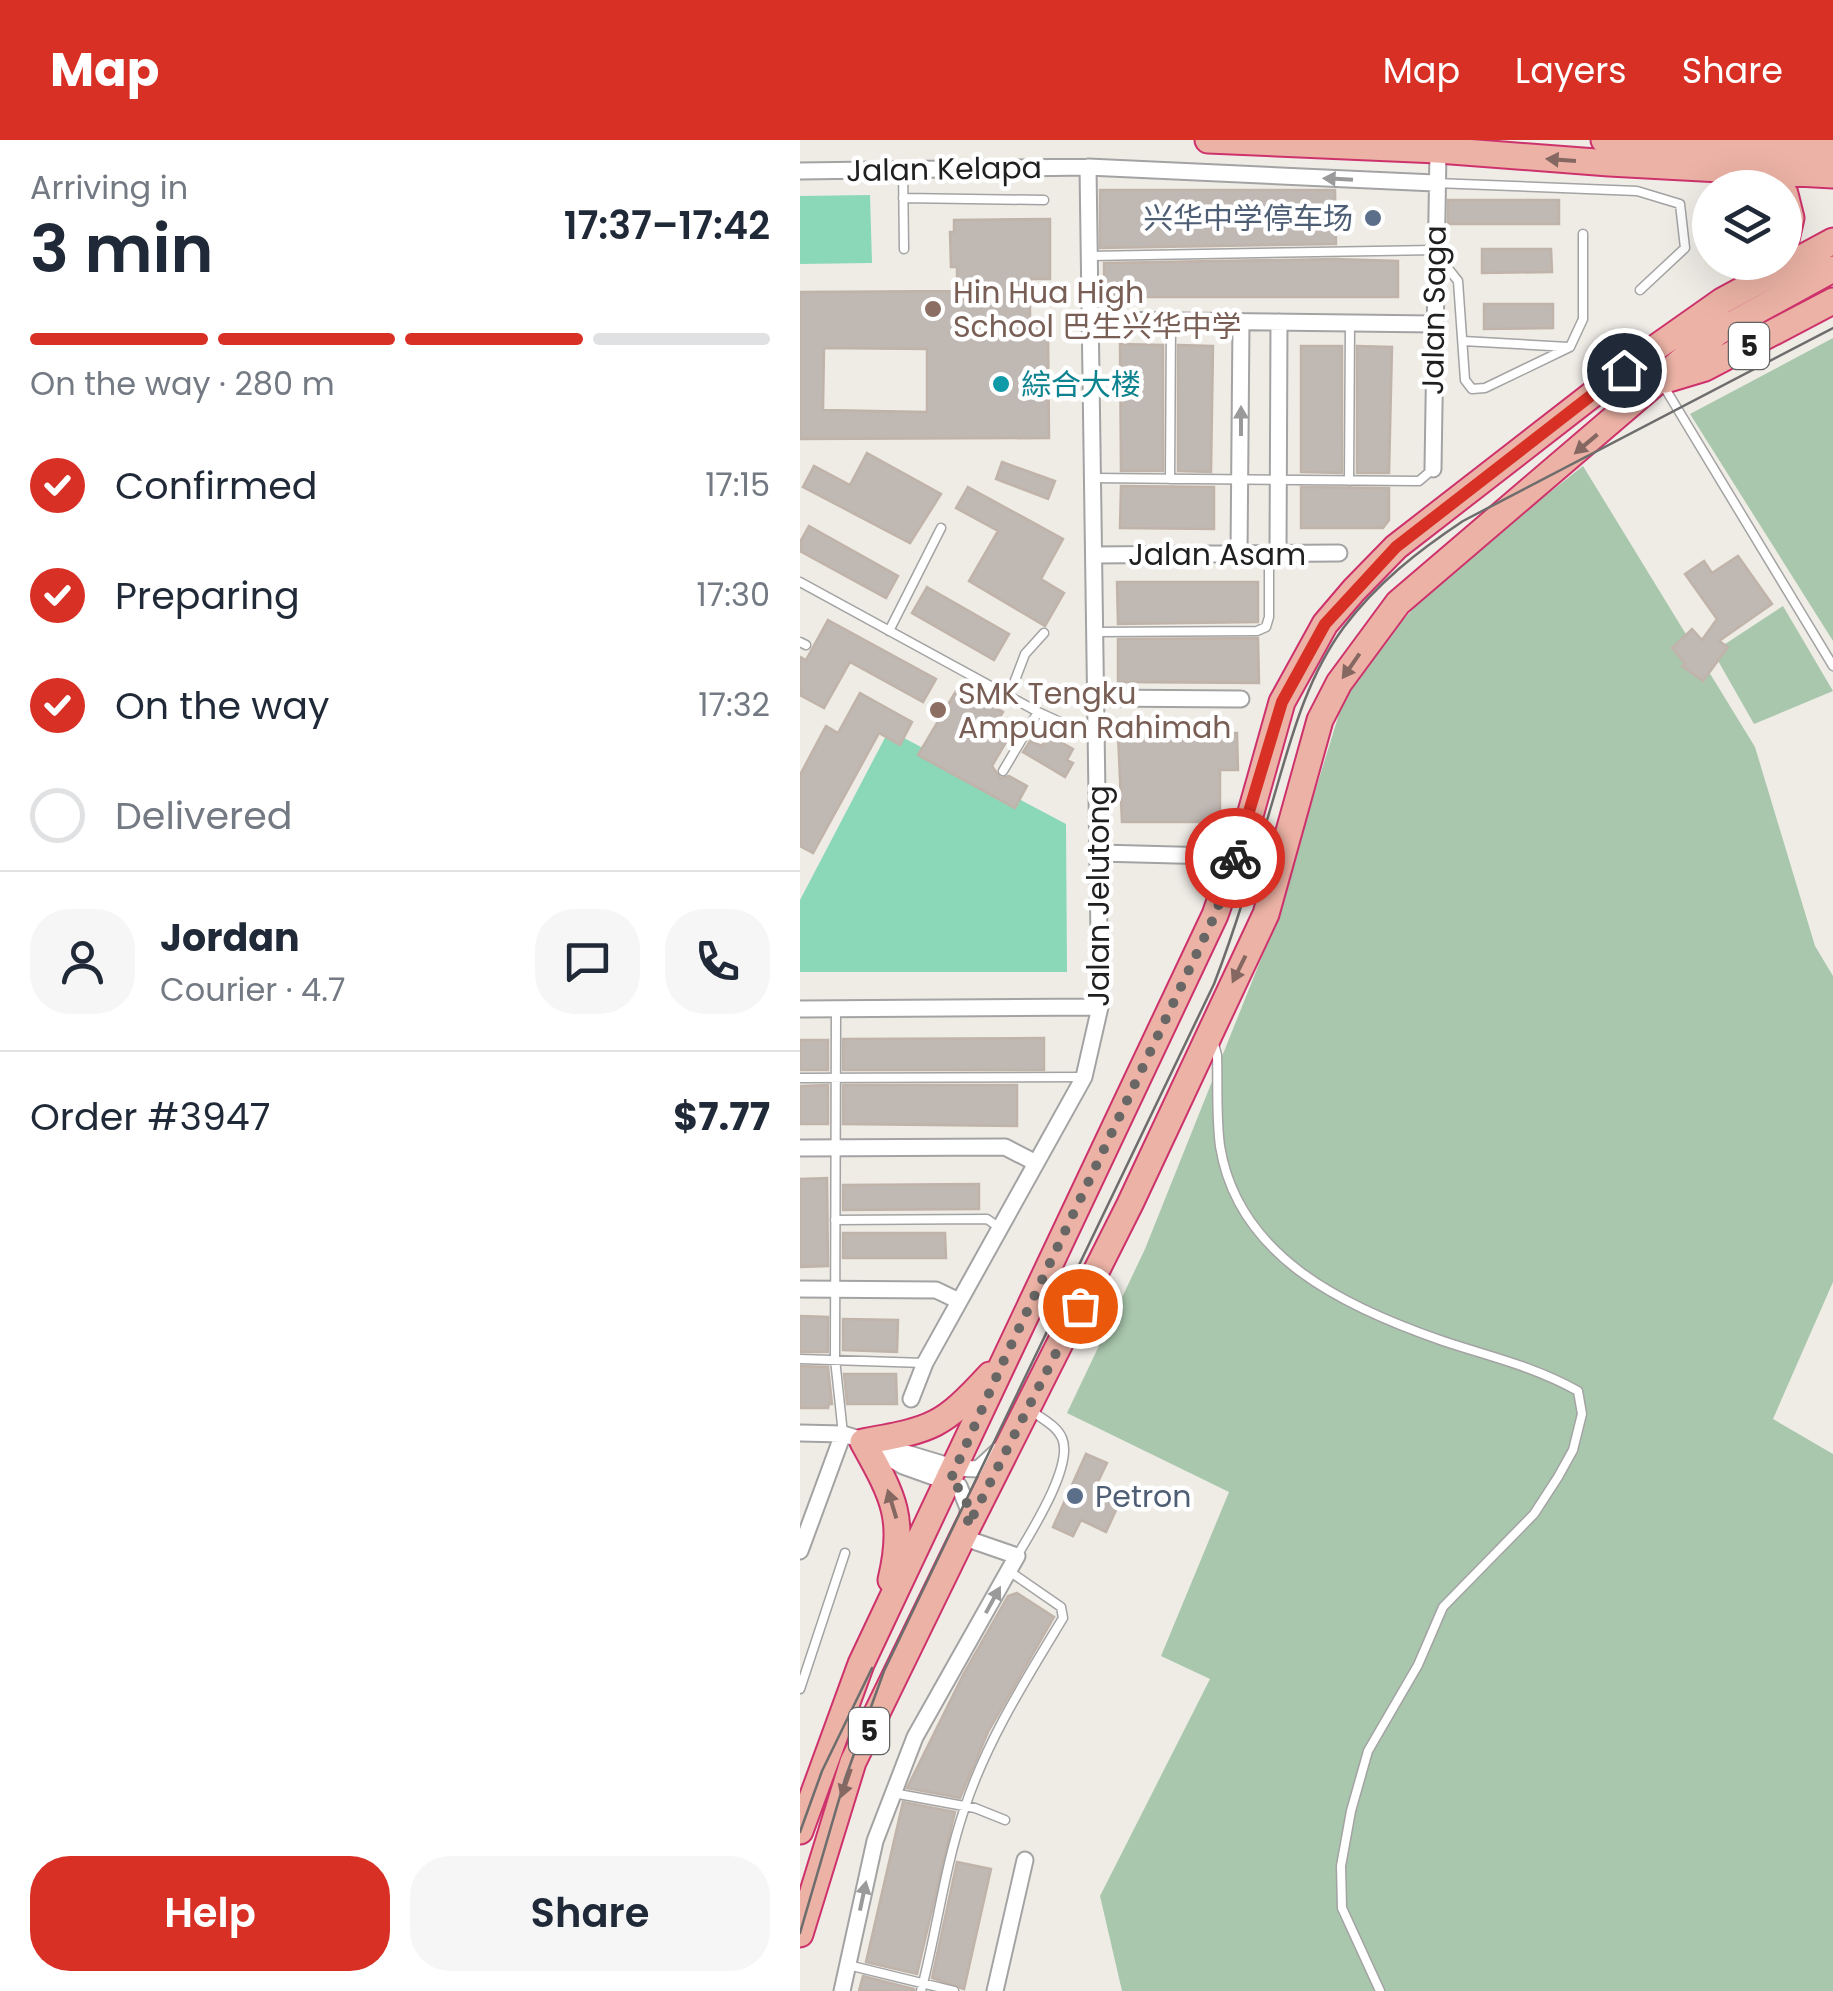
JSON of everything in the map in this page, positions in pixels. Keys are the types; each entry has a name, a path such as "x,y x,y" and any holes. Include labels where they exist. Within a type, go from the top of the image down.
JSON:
{"highway":[{"path":"1208,140 1438,150 1833,151"},
{"path":"1607,152 1833,175"},
{"path":"1607,152 1704,170"},
{"name":"5","path":"800,1830 861,1664 1215,915 1251,812 1282,702 1325,624 1396,547 1548,426 1722,301 1833,241"},
{"name":"5","path":"800,1934 853,1762 1130,1204 1266,914 1320,720 1339,682 1398,603 1718,332 1833,269"},
{"path":"1722,301 1747,280"},
{"name":"5","path":"1660,381 1704,368 1833,302"},
{"path":"861,1664 889,1585 899,1546 899,1528 890,1496 853,1438 919,1431 942,1421 1004,1360"}],"street":[{"name":"Jalan Saga","path":"1433,469 1438,150"},
{"name":"Jalan Kelapa","path":"800,170 1088,168 1436,183"},
{"name":"Jalan Jelutong","path":"910,1399 924,1363 1084,1077 1100,1007 1088,168"},
{"path":"1091,320 1434,324"},
{"path":"1240,554 1241,322"},
{"path":"1273,554 1278,480 1279,322"},
{"name":"Jalan Asam","path":"1094,555 1340,553"},
{"path":"1097,698 1240,699"},
{"path":"1100,853 1214,856"},
{"path":"800,1009 1100,1007"},
{"path":"800,1148 1005,1147 1036,1162"},
{"path":"800,1289 936,1290 959,1301"},
{"path":"800,1433 853,1438 952,1475 978,1469 1015,1435"},
{"path":"800,1551 853,1438"},
{"path":"842,1991 876,1840 915,1737 1013,1563 965,1531 964,1494 952,1475"},
{"path":"996,1991 1025,1860"}],"lane":[{"path":"903,168 904,249"},
{"path":"1436,183 1623,190 1680,204 1685,248 1640,290"},
{"path":"903,198 1044,200"},
{"path":"1090,256 1435,254 1458,282 1466,380 1472,390 1485,388 1570,347 1584,319 1583,234"},
{"path":"1170,479 1171,321"},
{"path":"1349,481 1350,323"},
{"path":"1463,340 1570,347"},
{"path":"1660,381 1833,666"},
{"path":"1093,478 1419,482 1433,469"},
{"path":"889,631 941,528"},
{"path":"1096,632 1256,631 1266,627 1270,617 1273,554"},
{"path":"800,582 1038,712 1098,739"},
{"path":"1009,696 1025,654 1044,633"},
{"path":"1004,770 1038,712"},
{"path":"836,1009 835,1359 853,1438"},
{"path":"1209,1032 1218,1054 1220,1148 1229,1179 1244,1216 1272,1248 1304,1274 1374,1317 1532,1368 1578,1391 1582,1414 1573,1450 1558,1477 1534,1514 1443,1608 1418,1665 1368,1750 1344,1848 1342,1908 1380,1991"},
{"path":"800,1078 1084,1077"},
{"path":"836,1220 987,1219 1000,1228"},
{"path":"800,1360 924,1363"},
{"path":"922,1987 964,1808 1007,1711 1063,1618 1060,1607 1013,1563 1046,1505 1063,1458 1064,1443 1058,1431 1028,1408"},
{"path":"800,1689 844,1554"},
{"path":"894,1793 975,1808 1005,1820"},
{"path":"848,1964 922,1987 954,1991"}],"green space":[{"path":"870,195 872,263 800,264 800,196"},
{"path":"1833,338 1833,641 1690,414"},
{"path":"1583,466 1755,747 1815,946 1833,976 1833,1282 1773,1419 1833,1454 1833,1991 1122,1991 1100,1896 1210,1679 1161,1656 1229,1492 1067,1413 1145,1249 1271,934 1343,701 1376,650 1439,580"},
{"path":"1783,606 1833,691 1754,724 1713,652"},
{"path":"889,730 1066,824 1067,972 800,972 800,900"}],"building":[{"path":"1100,190 1335,190 1336,244 1100,248"},
{"path":"1448,200 1559,200 1559,224 1448,224"},
{"path":"1050,219 1050,279 1030,279 1030,318 1044,318 1044,329 1048,329 1049,438 800,439 800,292 957,291 957,267 951,267 950,232 954,232 954,220","holes":["824,348 927,349 927,412 823,410"]},
{"path":"1482,249 1551,249 1552,272 1482,273"},
{"path":"1398,261 1398,297 1104,297 1104,263"},
{"path":"1484,304 1553,304 1553,328 1484,329"},
{"path":"1120,344 1163,345 1163,471 1121,471"},
{"path":"1178,345 1213,346 1211,472 1178,471"},
{"path":"1301,346 1342,346 1342,473 1301,472"},
{"path":"1357,346 1392,347 1389,473 1357,473"},
{"path":"867,453 941,494 910,543 803,487 814,466 850,485"},
{"path":"1002,462 1055,481 1048,499 996,479"},
{"path":"1121,486 1214,487 1214,529 1120,528"},
{"path":"968,487 1063,539 1041,579 1064,593 1045,626 969,581 998,531 956,508"},
{"path":"1301,487 1389,488 1389,520 1383,528 1301,528"},
{"path":"809,526 898,576 886,598 800,551 800,542"},
{"path":"1738,556 1772,604 1719,641 1728,647 1703,681 1682,666 1685,663 1672,648 1692,629 1702,640 1717,619 1685,574 1704,561 1712,573"},
{"path":"1117,582 1258,582 1258,622 1118,624"},
{"path":"927,587 1009,634 994,660 912,613"},
{"path":"828,620 936,679 923,702 850,662 824,708 800,695 800,657 806,660"},
{"path":"1258,638 1259,683 1118,682 1118,639"},
{"path":"959,686 1003,712 997,722 1017,733 1010,745 1006,742 992,766 1000,778 1009,776 1027,786 1015,808 918,755"},
{"path":"860,693 912,722 900,745 879,733 813,853 800,846 800,775 826,726 838,733"},
{"path":"1237,733 1238,770 1220,770 1220,822 1122,822 1118,735"},
{"path":"1048,735 1073,749 1067,760 1073,763 1065,777 1023,752 1030,741 1042,746"},
{"path":"1044,1038 1044,1070 843,1070 843,1039"},
{"path":"800,1040 828,1040 828,1070 800,1070"},
{"path":"828,1085 828,1124 800,1124 800,1086"},
{"path":"843,1085 1017,1085 1017,1126 843,1124"},
{"path":"827,1178 828,1266 800,1267 800,1179"},
{"path":"979,1184 979,1209 843,1210 843,1185"},
{"path":"843,1233 945,1233 946,1258 843,1258"},
{"path":"800,1316 828,1317 828,1352 800,1352"},
{"path":"843,1319 898,1320 897,1352 843,1350"},
{"path":"800,1366 828,1367 832,1404 828,1408 800,1408"},
{"path":"844,1374 896,1374 897,1404 847,1404"},
{"path":"1086,1454 1107,1463 1096,1486 1122,1497 1106,1532 1081,1520 1073,1536 1053,1527"},
{"path":"1017,1593 1054,1617 988,1732 960,1798 907,1788 963,1675 1008,1596"},
{"path":"903,1802 955,1812 917,1974 866,1962"},
{"path":"957,1862 991,1869 964,1989 932,1978"},
{"path":"863,1976 914,1989 914,1991 859,1991"}],"tram line":[{"path":"800,1933 845,1779 884,1671 1214,984 1299,715 1330,648 1384,582 1463,521 1833,328"},
{"path":"800,1832 822,1771 872,1668"}],"way so far":[{"path":"1080,1306 968,1526 964,1494 959,1486 949,1483 1215,915 1235,858"}],"place":[{"name":"兴华中学停车场","path":"1373,218"},
{"name":"Hin Hua High School 巴生兴华中学","path":"933,309"},
{"name":"綜合大楼","path":"1001,384"},
{"name":"SMK Tengku Ampuan Rahimah","path":"938,710"},
{"name":"Petron","path":"1075,1496"}],"route":[{"path":"1235,858 1282,702 1325,624 1396,547 1624,370"}]}
